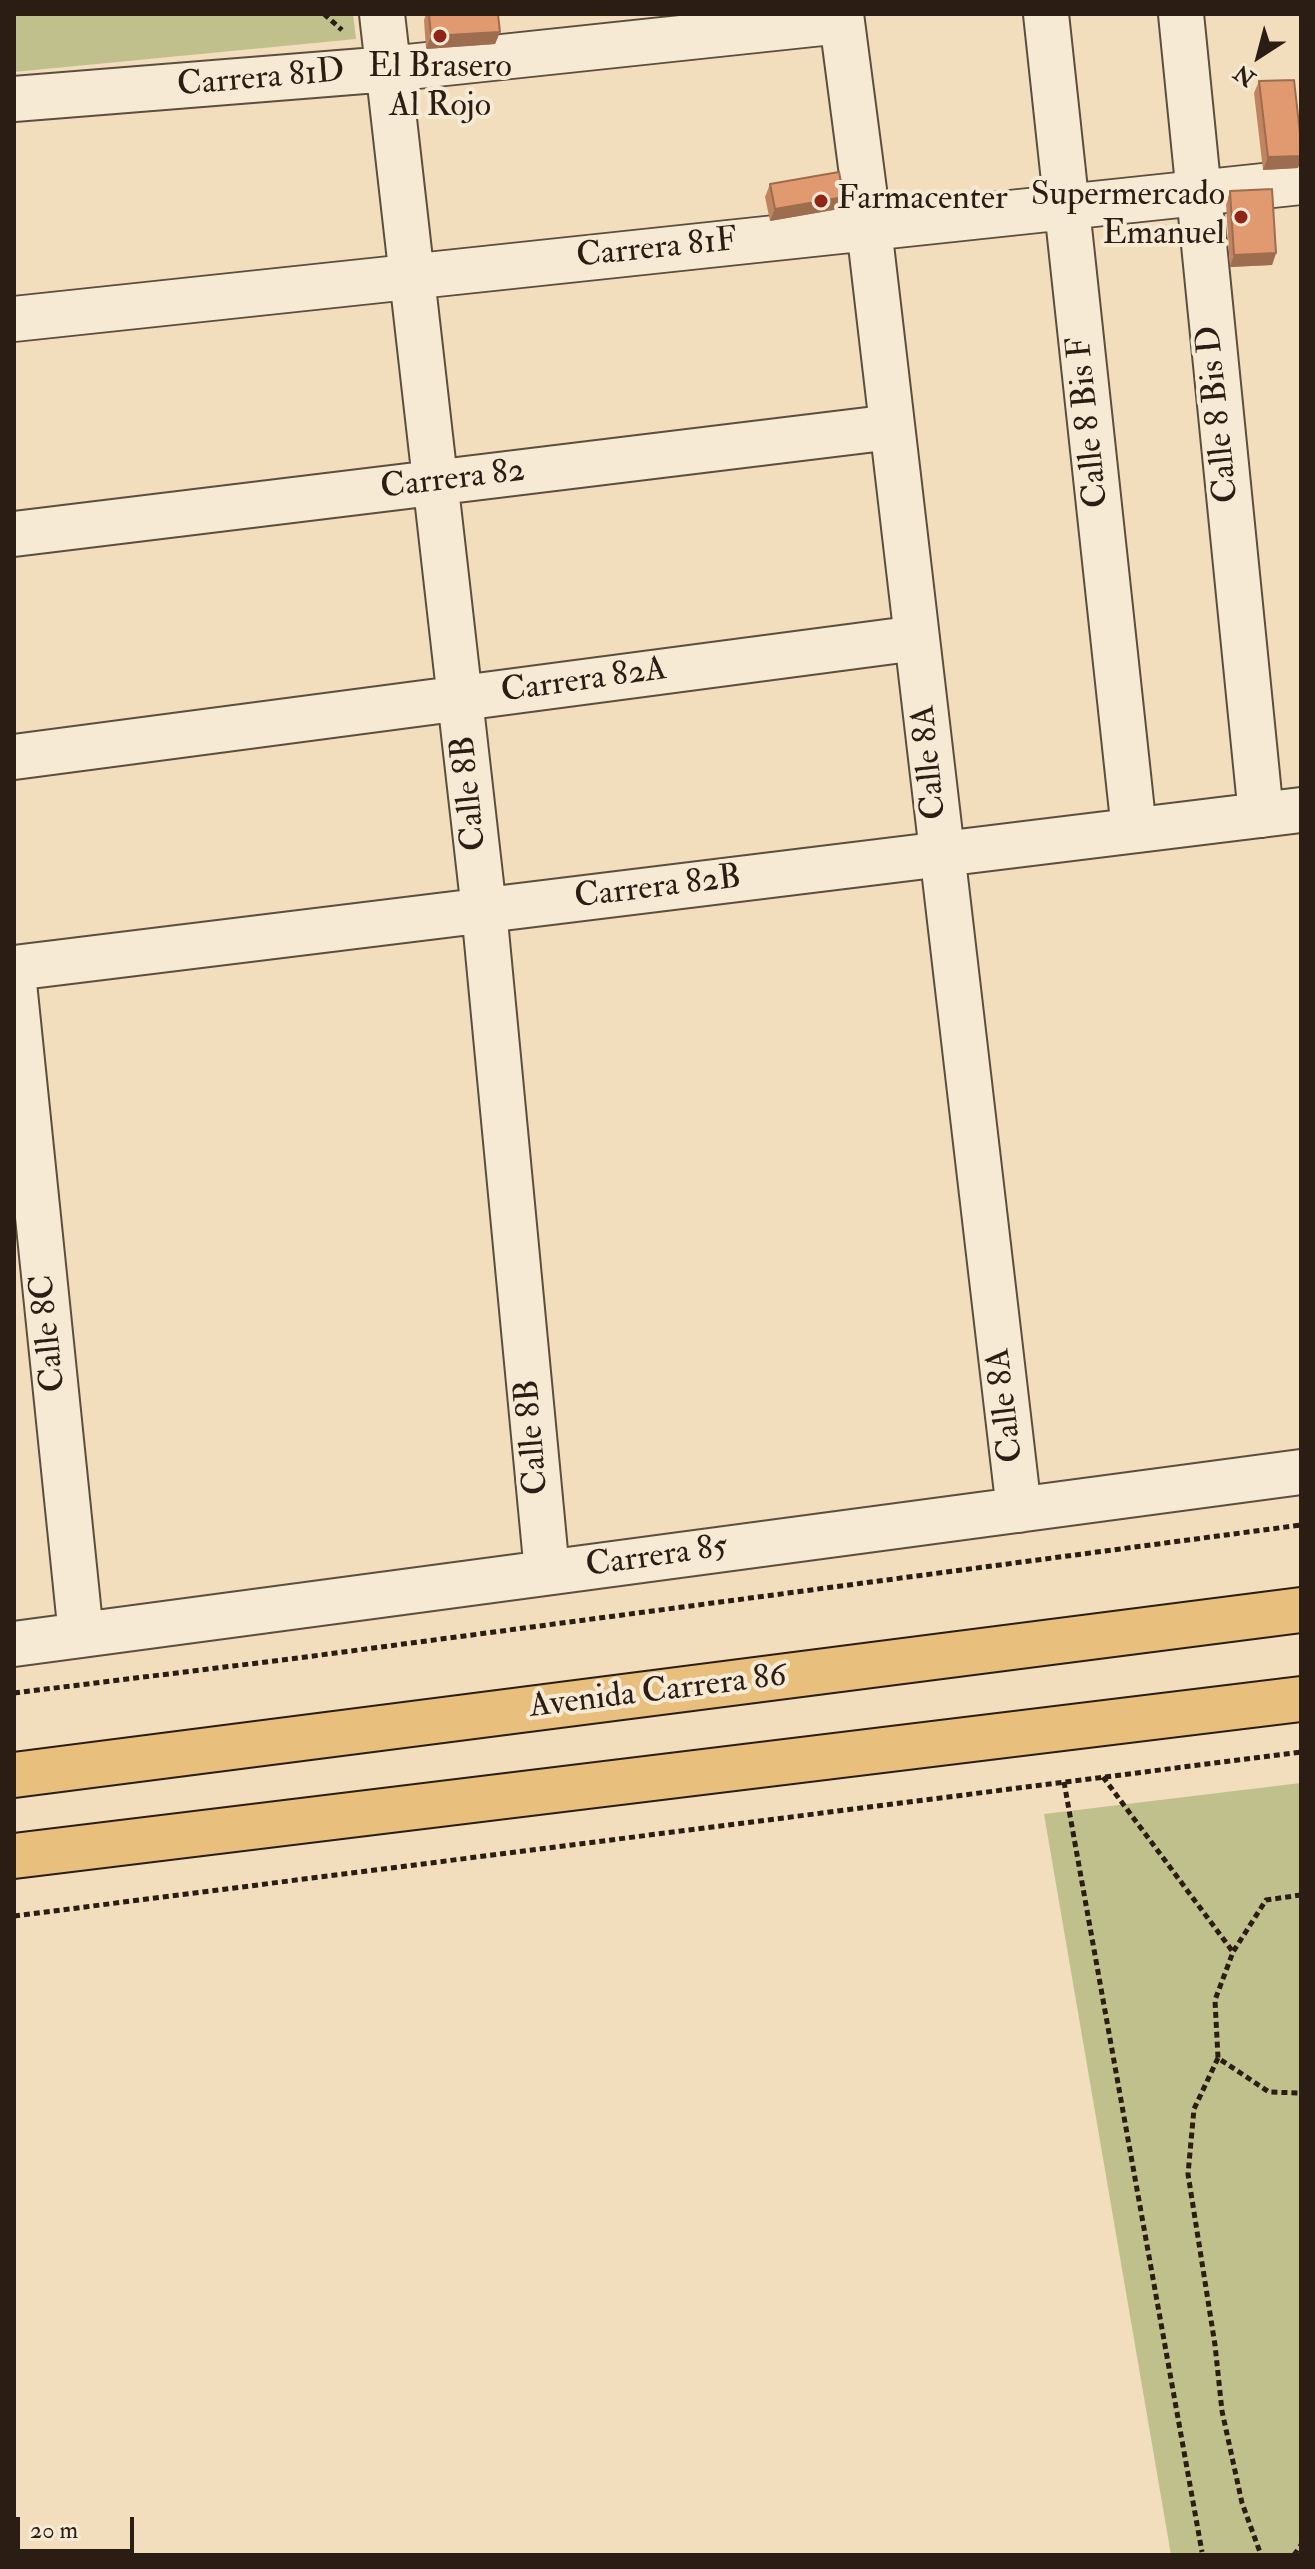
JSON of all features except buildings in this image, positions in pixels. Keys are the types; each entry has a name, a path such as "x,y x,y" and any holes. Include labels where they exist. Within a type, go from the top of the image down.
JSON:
{"main road":[{"name":"Avenida Carrera 86","path":"14,1775 1301,1610"},
{"path":"14,1856 1301,1699"}],"street":[{"name":"Calle 8B","path":"382,14 484,910 547,1572"},
{"name":"Calle 8 Bis F","path":"1046,14 1134,830"},
{"name":"Calle 8 Bis D","path":"1181,14 1197,193 1281,812"},
{"name":"Carrera 81D","path":"14,99 389,69 841,18"},
{"name":"Calle 8A","path":"841,18 869,228 1019,1510"},
{"name":"Carrera 81F","path":"14,319 1301,182"},
{"name":"Carrera 82","path":"14,534 892,427"},
{"name":"Carrera 82A","path":"14,757 917,638"},
{"name":"Carrera 82B","path":"14,968 1281,812"},
{"name":"Calle 8C","path":"14,983 81,1635"},
{"name":"Carrera 85","path":"14,1644 1301,1472"}],"path":[{"path":"14,1693 1301,1525"},
{"path":"14,1916 1301,1752"},
{"path":"1103,1777 1233,1952"},
{"path":"1064,1782 1202,2552"},
{"path":"1261,2555 1242,2503 1222,2411 1188,2174 1194,2109 1218,2058 1215,2000 1233,1952 1266,1900 1301,1895"},
{"path":"1218,2058 1269,2092 1301,2093"},
{"path":"1294,2555 1301,2545"}],"green space":[{"path":"14,14 353,14 356,39 14,72"},
{"path":"1301,1783 1301,2555 1171,2555 1044,1814"}],"place":[{"name":"El Brasero Al Rojo","path":"440,36"},
{"name":"Farmacenter","path":"821,201"},
{"name":"Supermercado Emanuel","path":"1241,217"}]}
